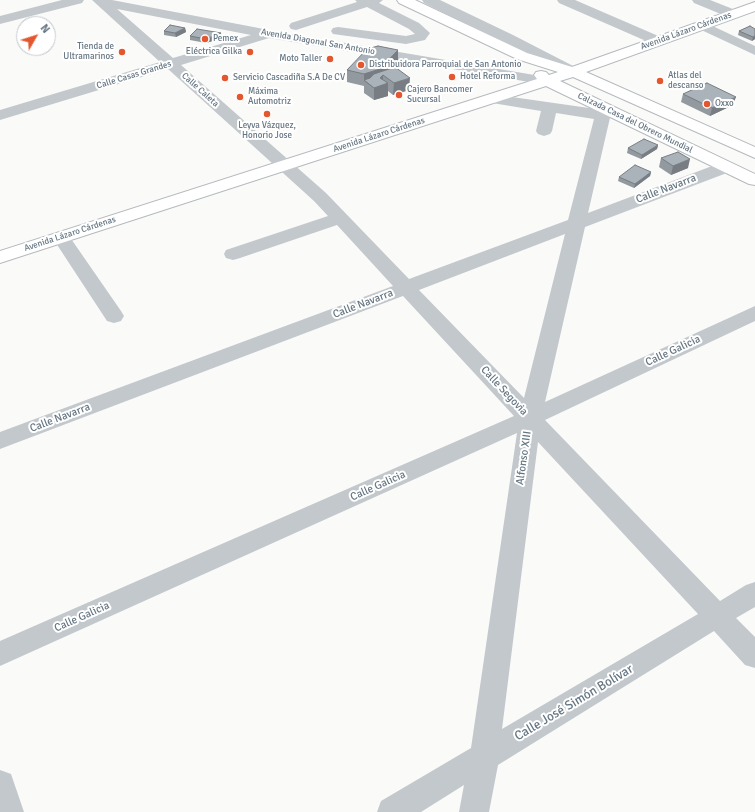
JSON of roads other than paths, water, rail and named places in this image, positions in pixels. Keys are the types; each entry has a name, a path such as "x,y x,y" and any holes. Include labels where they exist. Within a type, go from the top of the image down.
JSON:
{"main road":[{"name":"Calzada Casa del Obrero Mundial","path":"404,0 522,56 574,72 755,153"},
{"name":"Avenida Lázaro Cárdenas","path":"0,257 547,81 755,6"},
{"name":"Calzada Casa del Obrero Mundial","path":"522,56 547,81 603,112 755,180"}],"street":[{"path":"0,20 77,0"},
{"name":"Avenida Diagonal San Antonio","path":"142,0 296,26 406,40 420,37 423,33 414,26 369,1"},
{"name":"Calzada Casa del Obrero Mundial","path":"429,0 574,72"},
{"path":"564,0 658,41"},
{"path":"698,0 733,14"},
{"name":"Avenida Diagonal San Antonio","path":"96,1 268,34 547,81"},
{"name":"Calle Caleta","path":"96,1 171,64 283,165"},
{"path":"296,26 369,1"},
{"path":"702,26 755,51"},
{"name":"Calle Casas Grandes","path":"0,115 268,34"},
{"path":"491,99 603,112"},
{"path":"544,131 550,107"},
{"name":"Alfonso XIII","path":"474,812 484,758 530,418 603,112"},
{"name":"Calle Segovia","path":"283,165 320,197 341,218 755,656"},
{"name":"Calle Navarra","path":"0,441 726,167"},
{"path":"233,254 341,218"},
{"path":"61,237 114,316"},
{"name":"Calle Galicia","path":"0,654 530,418 755,313"},
{"name":"Calle José Simón Bolívar","path":"392,812 484,758 755,593"},
{"path":"0,785 9,812"}],"place":[{"name":"Pemex","path":"205,39"},
{"name":"Tienda de Ultramarinos","path":"122,52"},
{"name":"Eléctrica Gilka","path":"250,52"},
{"name":"Moto Taller","path":"330,59"},
{"name":"Distribuidora Parroquial de San Antonio","path":"361,65"},
{"name":"Hotel Reforma","path":"452,77"},
{"name":"Servicio Cascadiña S.A De CV","path":"225,78"},
{"name":"Atlas del descanso","path":"660,81"},
{"name":"Cajero Bancomer Sucursal","path":"399,95"},
{"name":"Máxima Automotriz","path":"240,97"},
{"name":"Oxxo","path":"707,104"},
{"name":"Leyva Vázquez, Honorio Jose","path":"267,114"}]}
